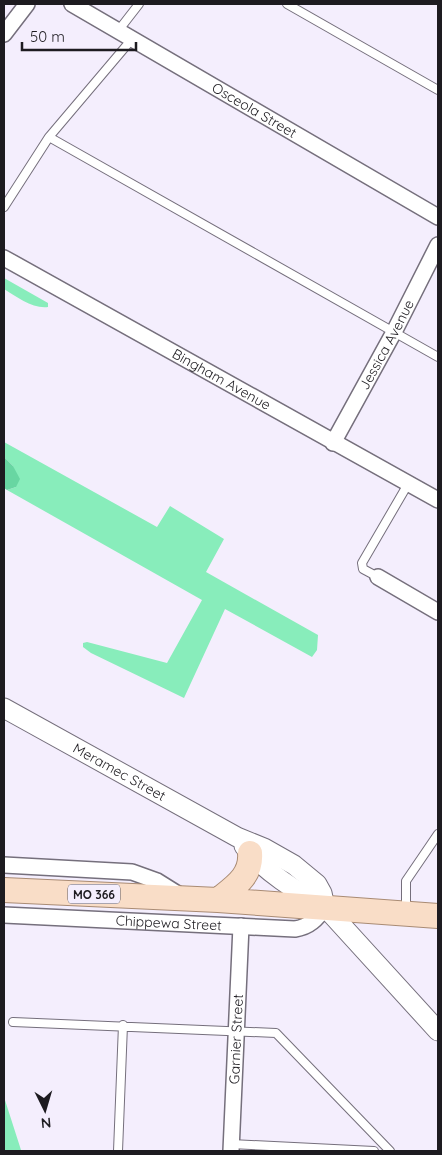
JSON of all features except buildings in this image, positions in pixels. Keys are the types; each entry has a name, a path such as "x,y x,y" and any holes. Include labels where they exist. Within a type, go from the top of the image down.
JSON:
{"main road":[{"path":"218,900 245,876 250,860 243,845"},
{"name":"Chippewa Street","path":"4,890 218,900 438,916"}],"street":[{"path":"4,34 27,4"},
{"name":"Osceola Street","path":"72,4 438,217"},
{"name":"Jessica Avenue","path":"333,443 394,332 438,245"},
{"name":"Bingham Avenue","path":"4,258 438,500"},
{"path":"378,577 438,612"},
{"name":"Meramec Street","path":"4,708 243,845 282,881 325,907 438,1032"},
{"name":"Chippewa Street","path":"4,865 132,872 157,881 184,898"},
{"name":"Chippewa Street","path":"4,915 295,929 314,922 325,907"},
{"name":"Garnier Street","path":"231,1148 241,926"}],"lane":[{"path":"4,207 49,137 125,35 139,4"},
{"path":"287,4 438,90"},
{"path":"49,137 438,357"},
{"path":"378,577 363,569 362,563 408,484"},
{"path":"406,914 406,881 438,834"},
{"path":"13,1022 123,1025 276,1033 390,1151"},
{"path":"118,1151 123,1025"},
{"path":"231,1148 374,1151"}],"green space":[{"path":"4,278 48,303 48,307 31,304 4,289"},
{"path":"4,442 157,527 170,506 224,539 206,572 318,635 317,650 312,657 225,609 184,698 91,653 83,647 83,643 87,642 167,663 202,600 7,490 16,487 13,466 4,457"},
{"path":"4,457 13,466 20,479 16,487 7,490 4,488"},
{"path":"4,1097 21,1150 4,1151"}]}
